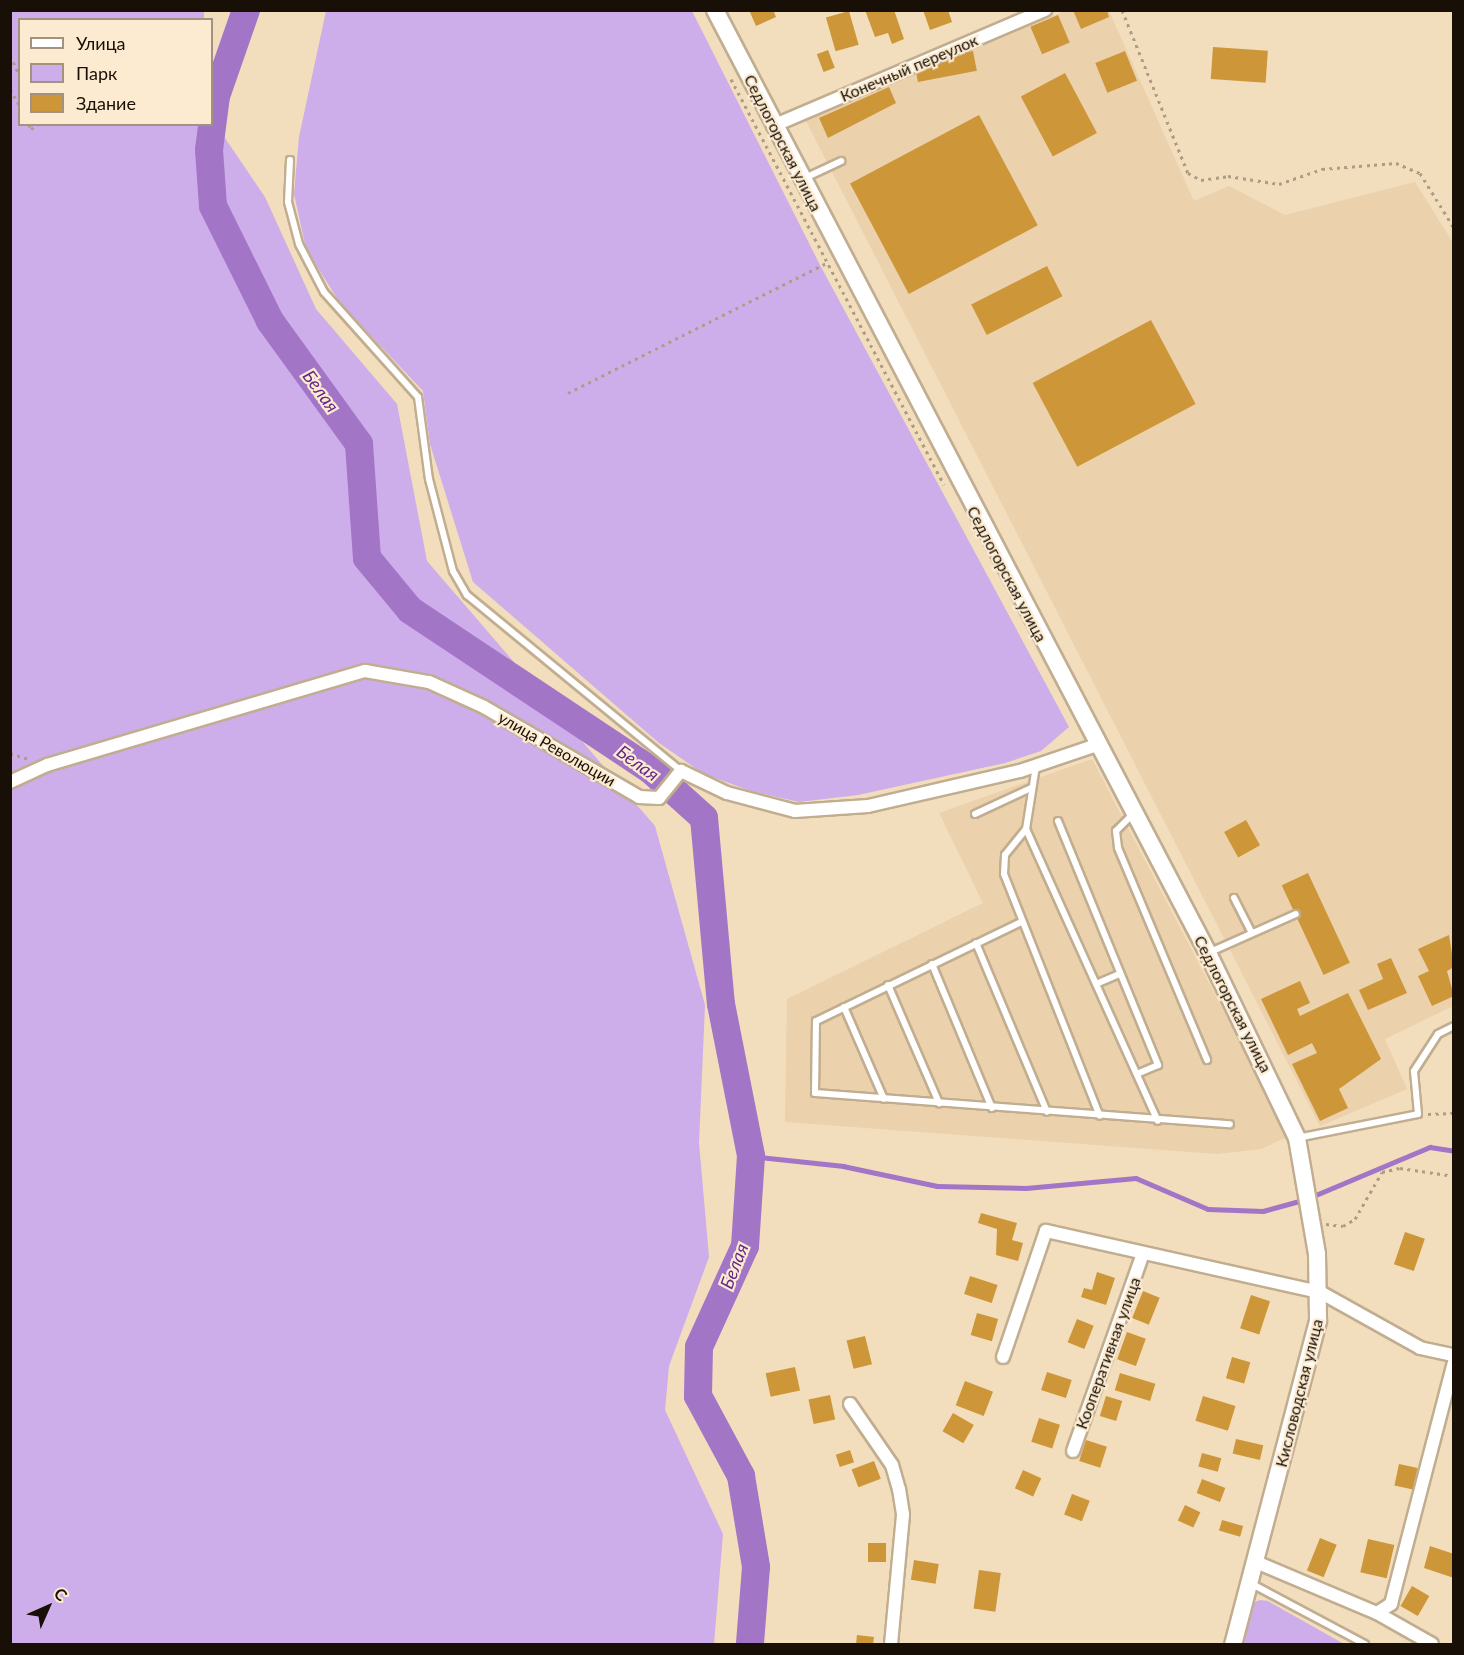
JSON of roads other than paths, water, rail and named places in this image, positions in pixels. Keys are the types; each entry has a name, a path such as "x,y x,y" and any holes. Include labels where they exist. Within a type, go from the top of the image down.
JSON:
{"street":[{"name":"Седлогорская улица","path":"715,10 773,126 1097,746 1208,953 1297,1138"},
{"name":"Конечный переулок","path":"773,126 1043,11"},
{"name":"улица Революции","path":"10,782 47,765 365,670 429,682 484,707 639,797 659,798 681,771"},
{"path":"681,771 727,793 795,811 868,806 1037,765 1097,746"},
{"name":"Кисловодская улица","path":"1233,1644 1312,1351 1320,1292 1313,1222 1297,1138"},
{"name":"Кооперативная улица","path":"1004,1357 1046,1231 1142,1256 1320,1292 1420,1348 1454,1355"},
{"name":"Кооперативная улица","path":"1073,1451 1142,1256"},
{"path":"1377,1613 1391,1604 1454,1364"},
{"path":"850,1404 892,1465 899,1489 903,1515 891,1644"},
{"path":"1256,1562 1377,1613 1432,1644"}],"lane":[{"path":"290,160 288,202 299,244 324,292 418,397 429,479 453,571 467,595 681,771"},
{"path":"802,180 841,161"},
{"path":"1037,765 1030,788 1026,829 1158,1121"},
{"path":"975,814 1030,788"},
{"path":"1133,813 1116,831 1118,848 1207,1060"},
{"path":"1058,821 1158,1065 1137,1074"},
{"path":"1026,829 1005,855 1004,874 1019,922 1100,1116"},
{"path":"1234,898 1252,933"},
{"path":"1208,953 1296,914"},
{"path":"1019,922 816,1021 815,1093 1158,1121 1230,1124"},
{"path":"976,943 1047,1112"},
{"path":"932,964 993,1108"},
{"path":"1096,984 1120,974"},
{"path":"888,986 939,1103"},
{"path":"844,1007 884,1099"},
{"path":"1297,1138 1419,1114 1414,1071 1438,1034 1454,1026"},
{"path":"1251,1583 1365,1644"}],"waterway":[{"name":"Белая","path":"213,119 216,96 246,10"},
{"name":"Белая","path":"212,126 209,150 213,206 270,321 359,444 367,558 410,610 652,771 704,818 721,1004 751,1156 745,1246 699,1347 698,1396 741,1476 756,1567 750,1644"},
{"path":"1311,1197 1430,1147 1454,1151"},
{"path":"751,1156 843,1166 937,1186 1026,1188 1136,1178 1208,1209 1263,1211 1303,1200"}]}
